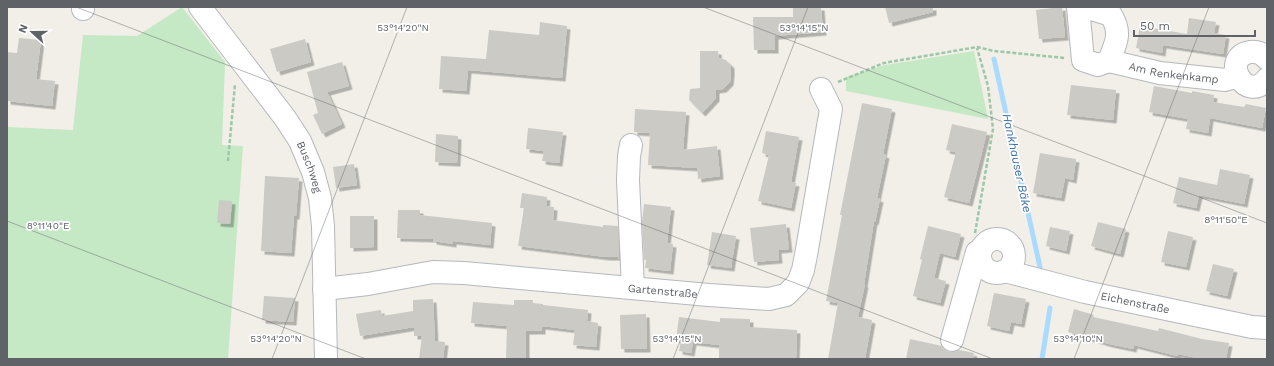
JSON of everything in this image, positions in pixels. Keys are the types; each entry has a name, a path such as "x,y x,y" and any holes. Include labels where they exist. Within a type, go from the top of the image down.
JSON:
{"street":[{"name":"Buschweg","path":"200,7 285,118 300,141 313,172 320,198 323,226 326,359"},
{"path":"1078,7 1084,60"},
{"path":"1085,7 1111,15 1117,25 1117,36 1109,61"},
{"path":"1267,59 1259,53 1248,52 1243,55 1236,65 1238,76 1245,84 1250,86 1261,84 1267,79"},
{"name":"Am Renkenkamp","path":"1084,60 1098,65 1109,61 1160,73 1225,80 1238,76"},
{"name":"Gartenstraße","path":"324,289 368,284 433,272 464,273 769,299 786,295 798,283 803,270 831,109 821,89"},
{"path":"631,146 628,180 633,288"},
{"path":"952,340 977,252 981,250"},
{"name":"Eichenstraße","path":"981,250 980,260 984,268 993,273 998,274 1005,271 1084,292 1252,327 1267,328"}],"path":[{"path":"821,89 884,63 977,47 994,51 1084,60"},
{"path":"977,47 988,86 993,129 974,238 981,250"},
{"path":"228,161 236,68 242,62"}],"green space":[{"path":"182,7 225,62 222,145 243,146 228,359 7,359 7,127 73,130 83,35 137,36"},
{"path":"974,51 988,119 846,91 846,77 885,65"}],"building":[{"path":"793,7 821,7 823,32 775,36 775,50 754,50 753,17 793,17"},
{"path":"885,7 933,7 933,12 889,23"},
{"path":"1062,7 1065,37 1039,39 1036,10"},
{"path":"1189,18 1216,22 1214,33 1226,35 1223,54 1163,45 1162,53 1136,48 1140,26 1187,34"},
{"path":"540,22 567,26 562,78 468,70 466,91 439,89 441,56 486,59 489,30 539,35"},
{"path":"19,38 41,40 36,79 55,81 52,106 7,101 7,52 17,53"},
{"path":"305,39 311,62 277,72 270,49"},
{"path":"700,51 718,51 719,58 726,60 731,65 730,82 723,89 716,90 716,98 702,113 689,100 690,89 700,88"},
{"path":"342,62 349,86 327,92 342,124 322,134 313,115 318,113 307,72"},
{"path":"1071,85 1116,90 1113,120 1067,115"},
{"path":"1154,86 1192,93 1192,91 1214,95 1213,102 1244,107 1246,104 1266,108 1262,128 1210,118 1208,133 1186,129 1188,119 1149,112"},
{"path":"862,103 892,109 883,154 886,155 877,198 880,199 875,222 874,221 865,284 858,317 872,320 865,359 828,359 838,303 826,301 842,215 840,215"},
{"path":"635,109 686,112 683,150 717,146 720,176 698,179 697,168 648,165 650,133 634,132"},
{"path":"952,124 987,132 969,203 944,197 956,152 946,150"},
{"path":"528,128 563,132 559,163 542,161 544,151 526,149"},
{"path":"766,131 799,137 791,182 796,183 791,208 758,201 769,155 762,153"},
{"path":"436,134 458,136 457,163 435,162"},
{"path":"1040,153 1076,159 1073,180 1065,178 1061,198 1033,193"},
{"path":"354,164 357,185 336,188 333,167"},
{"path":"1220,169 1250,175 1244,204 1199,195 1196,208 1173,203 1179,177 1217,185"},
{"path":"265,176 299,178 291,253 261,251"},
{"path":"522,193 547,197 546,206 554,207 553,220 603,227 603,225 618,226 619,259 618,257 606,257 518,246 524,208 520,208"},
{"path":"219,200 232,201 230,224 217,223"},
{"path":"644,204 671,207 667,243 673,244 670,271 645,268 646,260 644,260 642,222"},
{"path":"398,210 420,210 420,215 492,223 490,245 453,241 453,244 433,241 433,239 397,238"},
{"path":"350,216 374,216 374,247 350,248"},
{"path":"1098,222 1126,229 1120,254 1091,246"},
{"path":"786,224 789,249 778,250 779,260 754,262 750,228"},
{"path":"928,226 961,234 955,257 940,253 934,278 946,281 940,303 913,296 922,260 920,259"},
{"path":"1050,227 1070,231 1066,251 1046,246"},
{"path":"1168,231 1193,237 1186,267 1161,262"},
{"path":"712,232 736,236 731,268 707,265"},
{"path":"1213,264 1234,269 1227,296 1206,291"},
{"path":"994,293 1026,299 1021,324 1011,322 1009,331 987,326"},
{"path":"264,296 295,298 293,322 262,320"},
{"path":"433,299 435,341 445,342 443,359 419,359 422,336 414,336 414,327 360,336 356,314 381,310 382,316 413,311 413,300"},
{"path":"514,300 533,300 533,303 543,305 588,310 587,321 598,323 596,347 573,345 575,330 542,326 542,331 526,331 526,359 506,359 507,326 471,323 473,302 514,305"},
{"path":"1074,309 1094,315 1093,317 1158,331 1159,328 1202,339 1229,343 1226,359 1202,359 1178,354 1177,356 1134,345 1133,349 1109,344 1068,332"},
{"path":"646,314 647,349 621,349 620,315"},
{"path":"679,317 720,322 720,318 750,319 750,327 797,330 796,359 719,359 719,345 693,342 691,353 679,351 681,341 676,340"},
{"path":"910,339 942,346 943,349 949,352 959,350 974,353 973,359 906,359"}],"waterway":[{"name":"Hankhauser Bäke","path":"994,59 1040,267"},
{"name":"Hankhauser Bäke","path":"1042,359 1050,308"}]}
